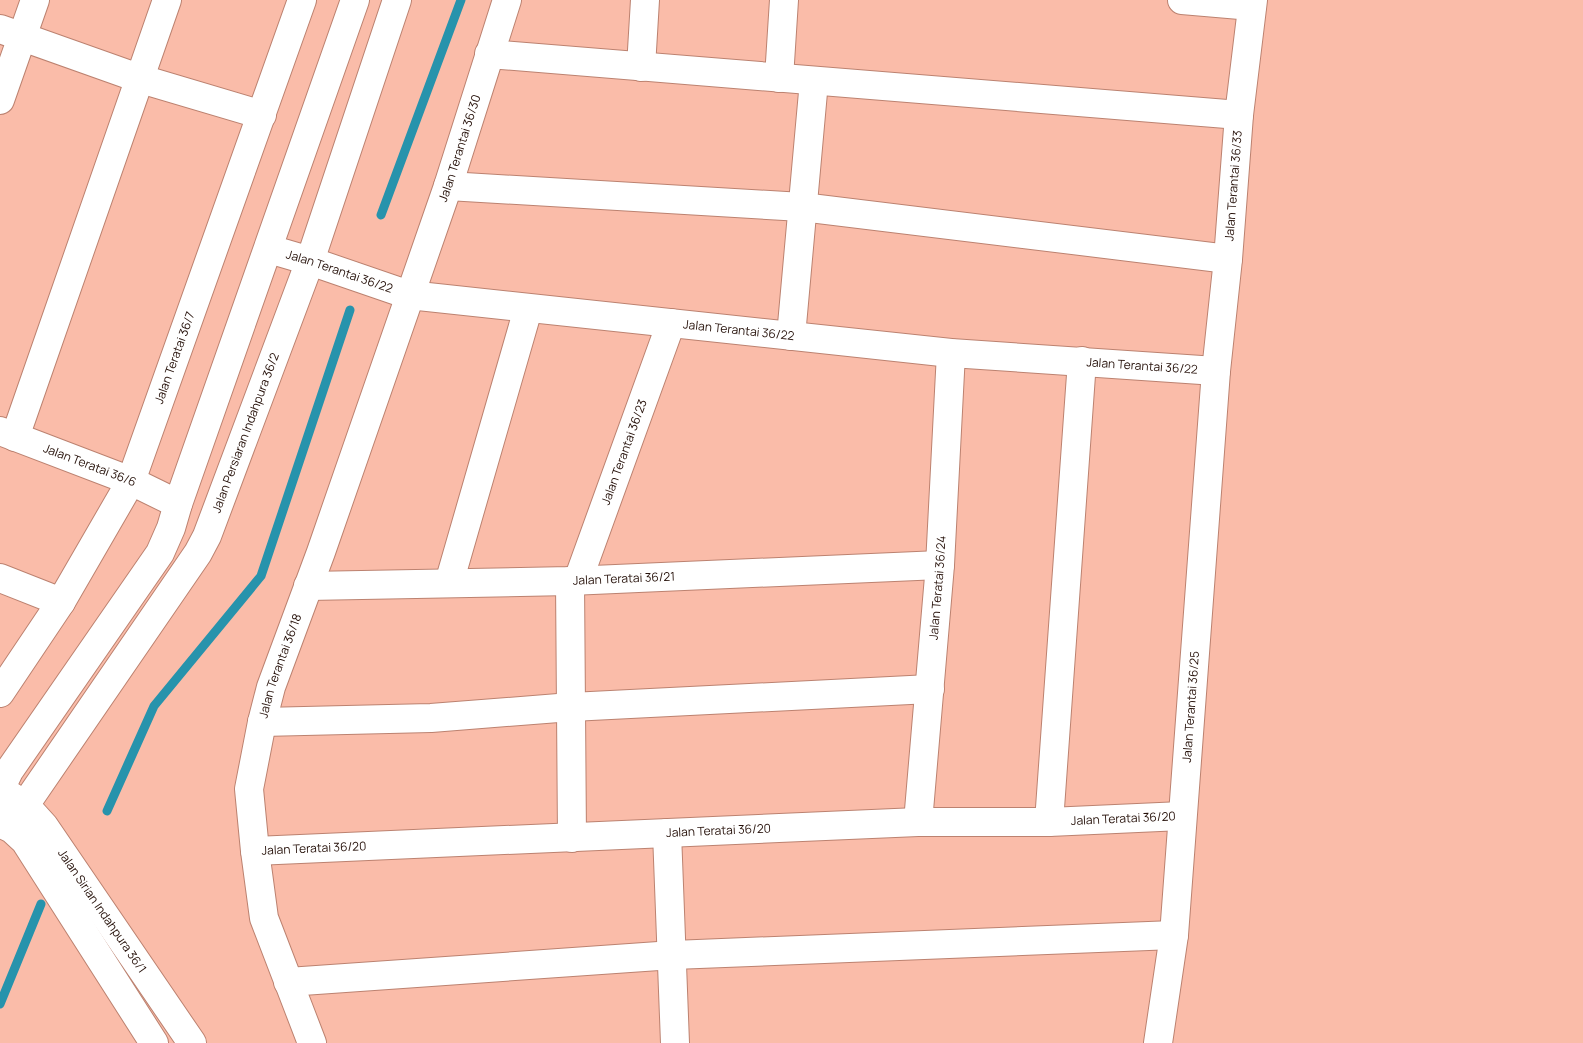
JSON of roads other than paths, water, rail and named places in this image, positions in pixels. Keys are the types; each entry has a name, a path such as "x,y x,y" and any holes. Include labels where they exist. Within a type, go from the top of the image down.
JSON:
{"street":[{"path":"0,100 11,32 35,0"},
{"path":"7,434 141,79 167,0"},
{"name":"Jalan Teratai 36/7","path":"0,693 61,602 131,481 302,0"},
{"path":"6,809 9,771 160,553 171,528 355,0"},
{"name":"Jalan Persiaran Indahpura 36/2","path":"6,809 201,548 310,261 397,0"},
{"name":"Jalan Terantai 36/30","path":"409,296 448,186 507,0"},
{"path":"641,67 646,0"},
{"path":"779,78 784,0"},
{"path":"1182,0 1252,3"},
{"name":"Jalan Terantai 36/33","path":"1216,371 1228,259 1239,115 1252,3"},
{"path":"11,32 141,79 262,115"},
{"path":"489,54 1239,115"},
{"path":"791,336 814,81"},
{"path":"448,186 802,207 1228,259"},
{"name":"Jalan Terantai 36/22","path":"269,249 310,261 409,296 952,353 1216,371"},
{"name":"Jalan Terantai 36/18","path":"312,1043 264,918 249,789 271,687 409,296"},
{"path":"449,583 528,309"},
{"name":"Jalan Terantai 36/23","path":"574,581 671,323"},
{"name":"Jalan Teratai 36/24","path":"918,822 940,565 952,353"},
{"path":"1049,822 1082,361"},
{"name":"Jalan Terantai 36/25","path":"1158,1043 1174,935 1216,371"},
{"name":"Jalan Teratai 36/6","path":"7,434 131,481 178,504"},
{"name":"Jalan Teratai 36/21","path":"308,586 574,581 940,565"},
{"path":"0,578 61,602"},
{"path":"572,838 571,707 574,581"},
{"path":"262,722 431,718 571,707 930,689"},
{"name":"Jalan Sirian Indahpura 36/1","path":"6,809 154,1043"},
{"name":"Jalan Sirian Indahpura 36/1","path":"6,809 44,826 192,1043"},
{"name":"Jalan Teratai 36/20","path":"255,851 918,822 1049,822 1182,816"},
{"path":"667,833 675,1043"},
{"path":"288,982 673,955 1174,935"}],"waterway":[{"path":"381,215 461,0"},
{"path":"107,811 154,706 261,576 350,310"},
{"path":"0,1004 41,904"}]}
